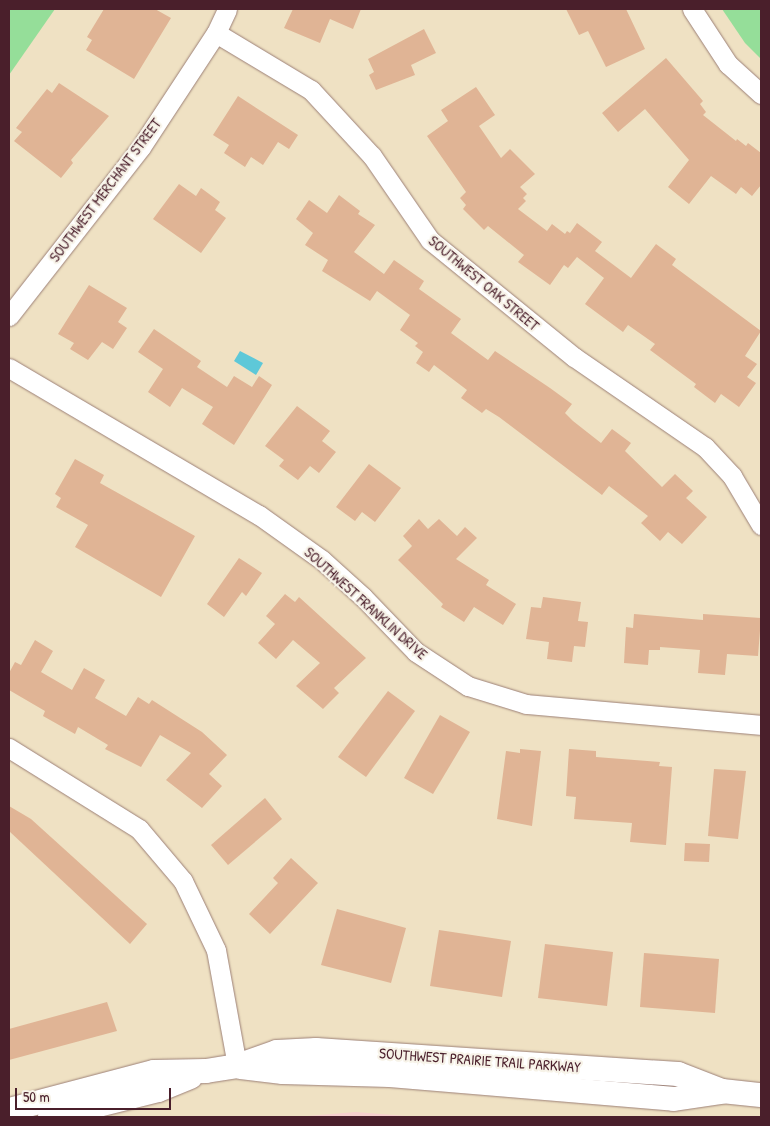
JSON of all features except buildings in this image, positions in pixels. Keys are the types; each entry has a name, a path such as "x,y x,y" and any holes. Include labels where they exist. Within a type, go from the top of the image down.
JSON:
{"street":[{"name":"SOUTHWEST MERCHANT STREET","path":"9,316 141,147 216,33 227,9"},
{"path":"692,9 728,64 761,94"},
{"name":"SOUTHWEST OAK STREET","path":"216,33 310,90 372,156 430,240 574,357 705,447 732,476 761,525"},
{"name":"SOUTHWEST FRANKLIN DRIVE","path":"9,368 259,515 322,560 363,597 416,652 468,686 526,704 761,725"},
{"path":"9,748 139,829 183,881 216,950 237,1066"},
{"name":"SOUTHWEST PRAIRIE TRAIL PARKWAY","path":"9,1110 154,1072 206,1071 237,1066 276,1052 352,1051 678,1074 722,1091 761,1094"},
{"name":"SOUTHWEST PRAIRIE TRAIL PARKWAY","path":"50,1117 158,1090 206,1071"}],"shaded area":[{"path":"356,1112 418,1117 296,1117"}],"green space":[{"path":"9,9 55,9 9,75"},
{"path":"722,9 761,9 761,59 745,43"}],"water":[{"path":"240,351 263,363 256,375 234,361"}]}
